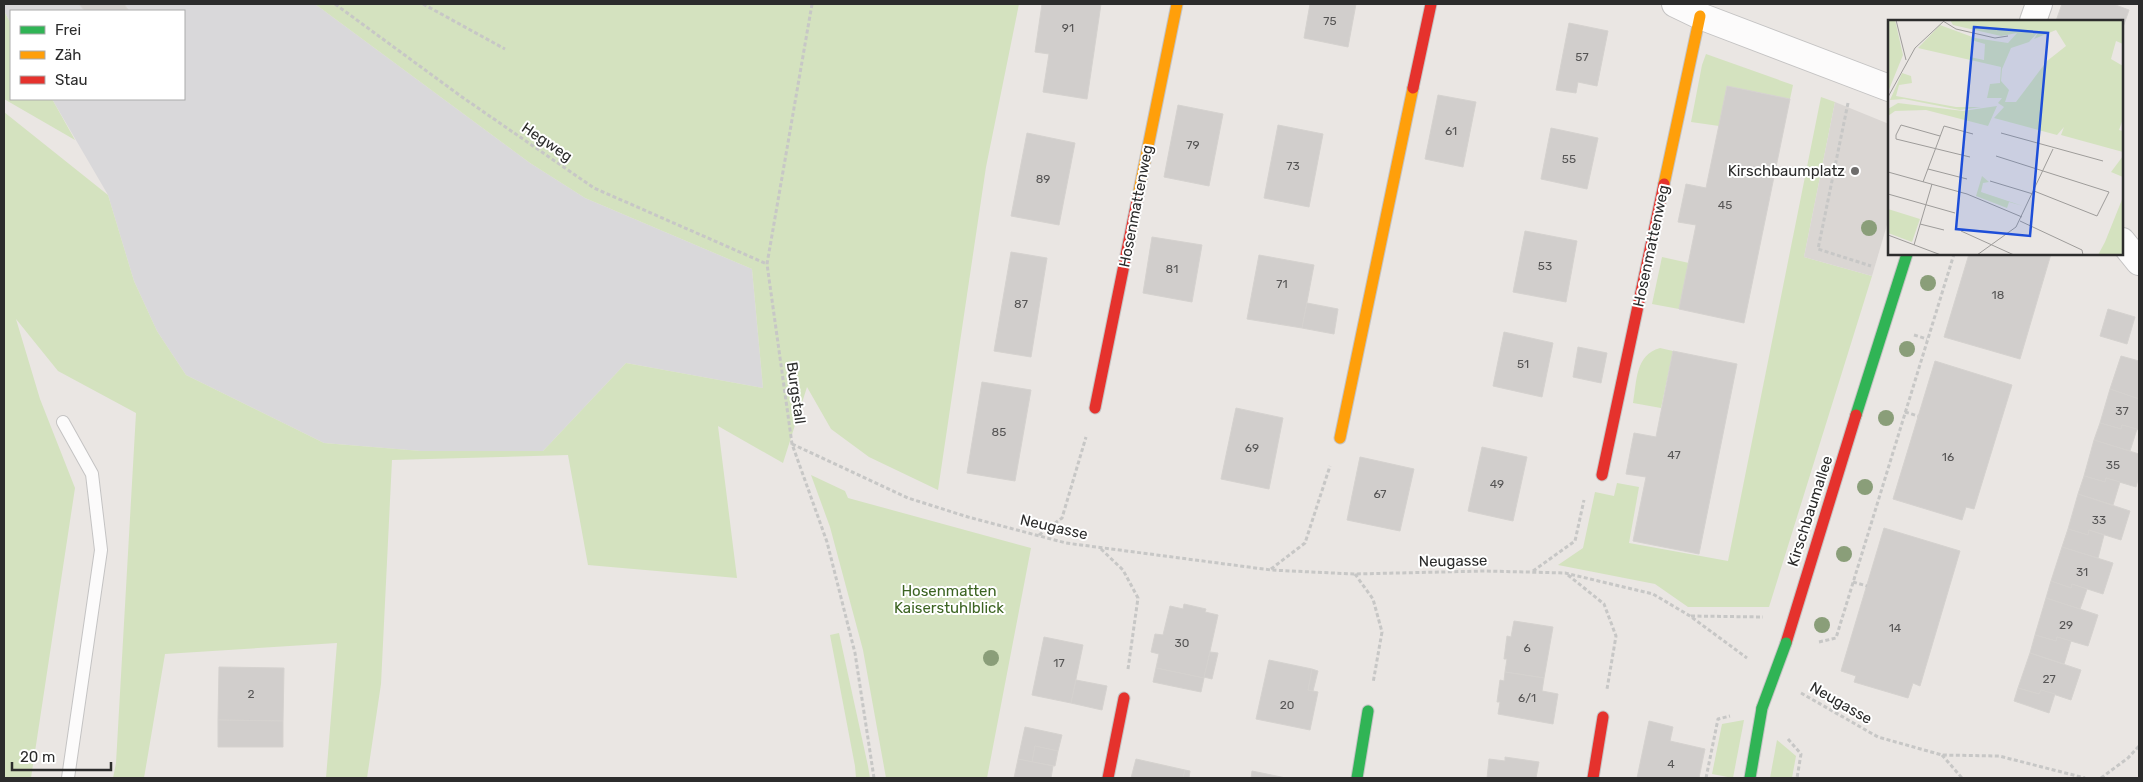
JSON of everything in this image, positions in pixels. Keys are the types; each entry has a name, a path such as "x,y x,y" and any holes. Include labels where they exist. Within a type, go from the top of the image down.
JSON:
{"street":[{"name":"Hosenmattenweg","path":"1095,408 1177,4"},
{"path":"1340,438 1431,4"},
{"path":"1675,4 1700,16 1888,88"},
{"path":"2033,20 2039,4"},
{"name":"Hosenmattenweg","path":"1602,475 1700,16"},
{"path":"2123,242 2139,262"},
{"name":"Kirschbaumallee","path":"1750,778 1762,708 1786,643 1907,255"},
{"path":"1108,778 1124,698"},
{"path":"1357,778 1368,711"},
{"path":"1593,778 1603,717"}],"lane":[{"path":"63,422 92,474 101,550 68,778"}],"path":[{"name":"Hegweg","path":"335,4 462,97 594,188 767,264"},
{"path":"423,4 506,49"},
{"name":"Burgstall","path":"812,4 767,264 792,444 827,542 855,654 874,778"},
{"path":"1857,75 1847,107 1818,249 1900,275"},
{"path":"1786,643 1807,645 1836,638 1954,255"},
{"path":"1038,536 1062,518 1095,408"},
{"path":"1905,412 1918,416"},
{"path":"1271,570 1305,543 1340,438"},
{"name":"Neugasse","path":"792,444 908,498 1038,536 1100,549 1271,570 1354,574 1485,571 1566,573 1653,594 1690,616 1749,659"},
{"path":"1532,572 1576,541 1588,485 1602,475"},
{"path":"1100,549 1122,570 1138,598 1124,698"},
{"path":"1566,573 1604,604 1616,636 1603,717"},
{"path":"1354,574 1373,599 1382,632 1368,711"},
{"path":"1853,582 1867,586"},
{"path":"1690,616 1793,618"},
{"name":"Neugasse","path":"1796,690 1878,738 1942,755 1999,756 2086,778"},
{"path":"2101,778 2128,758 2139,746"},
{"path":"1942,755 1962,778"}],"shaded area":[{"path":"4,4 315,4 530,163 585,198 752,269 763,388 626,363 543,451 421,451 324,443 186,375 157,331 134,281 108,195 53,100 185,100 185,10 10,10 10,22 4,11"},
{"name":"Kirschbaumplatz","path":"1835,102 1888,124 1888,221 1872,276 1804,257"}],"green space":[{"path":"315,4 1019,4 986,167 938,490 869,457 831,429 807,387 783,463 718,426 737,578 588,565 568,455 392,460 381,684 367,778 326,778 337,643 165,654 144,778 113,778 116,763 136,413 58,371 16,319 40,399 75,488 31,778 4,778 4,112 108,195 134,281 157,331 186,375 324,443 421,451 543,451 626,363 763,388 752,269 585,198 530,163"},
{"path":"4,11 10,22 10,100 53,100 75,140 4,99"},
{"path":"1706,54 1793,85 1790,99 1727,86 1719,126 1691,122 1702,65"},
{"path":"1821,97 1835,102 1804,257 1872,276 1769,607 1688,607 1655,584 1558,565 1583,548 1595,492 1614,496 1617,483 1639,487 1629,543 1728,561"},
{"path":"1662,257 1689,263 1679,309 1652,304"},
{"path":"1660,348 1673,351 1661,408 1633,403 1637,378 1642,363 1652,351"},
{"name":"Hosenmatten Kaiserstuhlblick","path":"811,475 845,491 848,498 1031,548 987,778 886,778 863,650 830,527"},
{"path":"839,633 870,778 856,778 830,635"},
{"path":"1744,720 1733,778 1712,774 1722,724"},
{"path":"1777,740 1796,756 1792,778 1770,778"}],"building":[{"path":"79,4 124,4 128,10 84,10"},
{"path":"1042,4 1101,4 1087,99 1043,92 1049,54 1035,52"},
{"path":"1310,4 1356,4 1348,47 1304,38"},
{"path":"2062,4 2113,4 2129,10 2123,27 2123,20 2056,20"},
{"path":"1569,23 1608,31 1597,86 1578,82 1576,93 1556,90"},
{"path":"1727,86 1790,99 1744,323 1679,309 1696,225 1678,222 1686,184 1706,188"},
{"path":"1438,95 1476,102 1463,167 1425,159"},
{"path":"1178,105 1223,114 1209,186 1164,177"},
{"path":"1278,125 1323,134 1309,207 1264,198"},
{"path":"1551,128 1598,138 1587,189 1541,179"},
{"path":"1027,133 1075,143 1059,225 1011,216"},
{"path":"1525,231 1577,241 1566,302 1513,292"},
{"path":"1152,237 1202,245 1192,302 1143,293"},
{"path":"1011,252 1047,258 1031,357 994,351"},
{"path":"1259,255 1314,265 1302,328 1247,319"},
{"path":"1969,255 2051,255 2020,359 1944,337"},
{"path":"1307,303 1338,309 1334,334 1302,328"},
{"path":"2108,309 2135,317 2127,344 2100,336"},
{"path":"1504,332 1553,343 1542,397 1493,386"},
{"path":"1578,347 1607,353 1601,383 1573,377"},
{"path":"1673,351 1737,364 1699,554 1633,541 1646,477 1626,474 1634,433 1656,437"},
{"path":"2121,356 2139,361 2139,399 2110,389"},
{"path":"1935,361 2012,385 1974,509 1966,507 1962,520 1893,499"},
{"path":"982,382 1031,390 1015,481 967,473"},
{"path":"2110,389 2139,399 2139,430 2122,425 2121,429 2100,423"},
{"path":"1236,408 1283,418 1269,489 1221,479"},
{"path":"2100,423 2121,429 2122,425 2137,429 2130,451 2094,440"},
{"path":"2094,440 2139,454 2139,476 2136,487 2106,478 2105,482 2084,476"},
{"path":"1482,447 1527,457 1513,521 1468,511"},
{"path":"1360,457 1414,469 1400,531 1347,520"},
{"path":"2084,476 2105,482 2106,478 2120,482 2113,505 2078,494"},
{"path":"2078,494 2130,511 2121,540 2089,530 2088,535 2068,529"},
{"path":"1884,528 1960,551 1920,686 1913,683 1908,698 1854,682 1856,676 1841,671"},
{"path":"2068,529 2088,535 2089,530 2104,535 2098,558 2062,547"},
{"path":"2062,547 2113,563 2103,594 2072,584 2071,588 2051,581"},
{"path":"2051,581 2071,588 2072,584 2087,589 2080,609 2046,598"},
{"path":"2046,598 2098,615 2088,646 2057,637 2056,641 2035,635"},
{"path":"1184,604 1206,609 1205,612 1218,615 1204,678 1156,668 1159,654 1151,652 1155,634 1163,635 1170,606 1183,609"},
{"path":"1514,621 1553,627 1544,678 1505,672 1507,659 1504,659 1507,636 1511,637"},
{"path":"2035,635 2056,641 2057,637 2071,641 2064,664 2030,653"},
{"path":"1044,637 1083,645 1071,703 1032,695"},
{"path":"1210,652 1218,653 1212,679 1204,677"},
{"path":"2030,653 2081,670 2071,700 2041,690 2039,694 2018,688"},
{"path":"1269,660 1312,669 1308,690 1318,692 1310,730 1256,719"},
{"path":"219,667 284,668 283,721 218,720"},
{"path":"1156,668 1204,678 1201,692 1153,682"},
{"path":"1312,669 1318,671 1313,691 1308,690"},
{"path":"1505,672 1544,678 1542,691 1558,694 1553,724 1498,714 1500,702 1497,702 1500,680 1504,681"},
{"path":"1076,680 1107,686 1102,710 1071,703"},
{"path":"2018,688 2039,694 2041,690 2055,694 2049,713 2014,701"},
{"path":"218,720 283,721 283,747 218,747"},
{"path":"1649,721 1673,727 1670,741 1705,749 1699,778 1637,778"},
{"path":"1025,727 1062,735 1058,751 1035,746 1032,762 1018,759"},
{"path":"1035,746 1058,751 1055,766 1032,762"},
{"path":"1505,757 1539,762 1536,778 1487,778 1489,759 1505,761"},
{"path":"1018,759 1053,766 1051,778 1014,778"},
{"path":"1136,759 1185,770 1183,778 1131,778"},
{"path":"1185,770 1190,771 1189,778 1183,778"},
{"path":"1252,771 1286,778 1251,778"}],"traffic: fast":[{"path":"1856,415 1907,255"},
{"path":"1762,708 1786,643"},
{"path":"1750,778 1762,708"},
{"path":"1357,778 1368,711"}],"traffic: slow":[{"path":"1138,196 1177,4"},
{"path":"1664,184 1700,16"},
{"path":"1340,438 1413,88"}],"traffic: jam":[{"path":"1413,88 1431,4"},
{"path":"1602,475 1664,184"},
{"path":"1095,408 1138,196"},
{"path":"1786,643 1856,415"},
{"path":"1108,778 1124,698"},
{"path":"1593,778 1603,717"}],"place":[{"name":"Kirschbaumplatz","path":"1855,171"}]}
